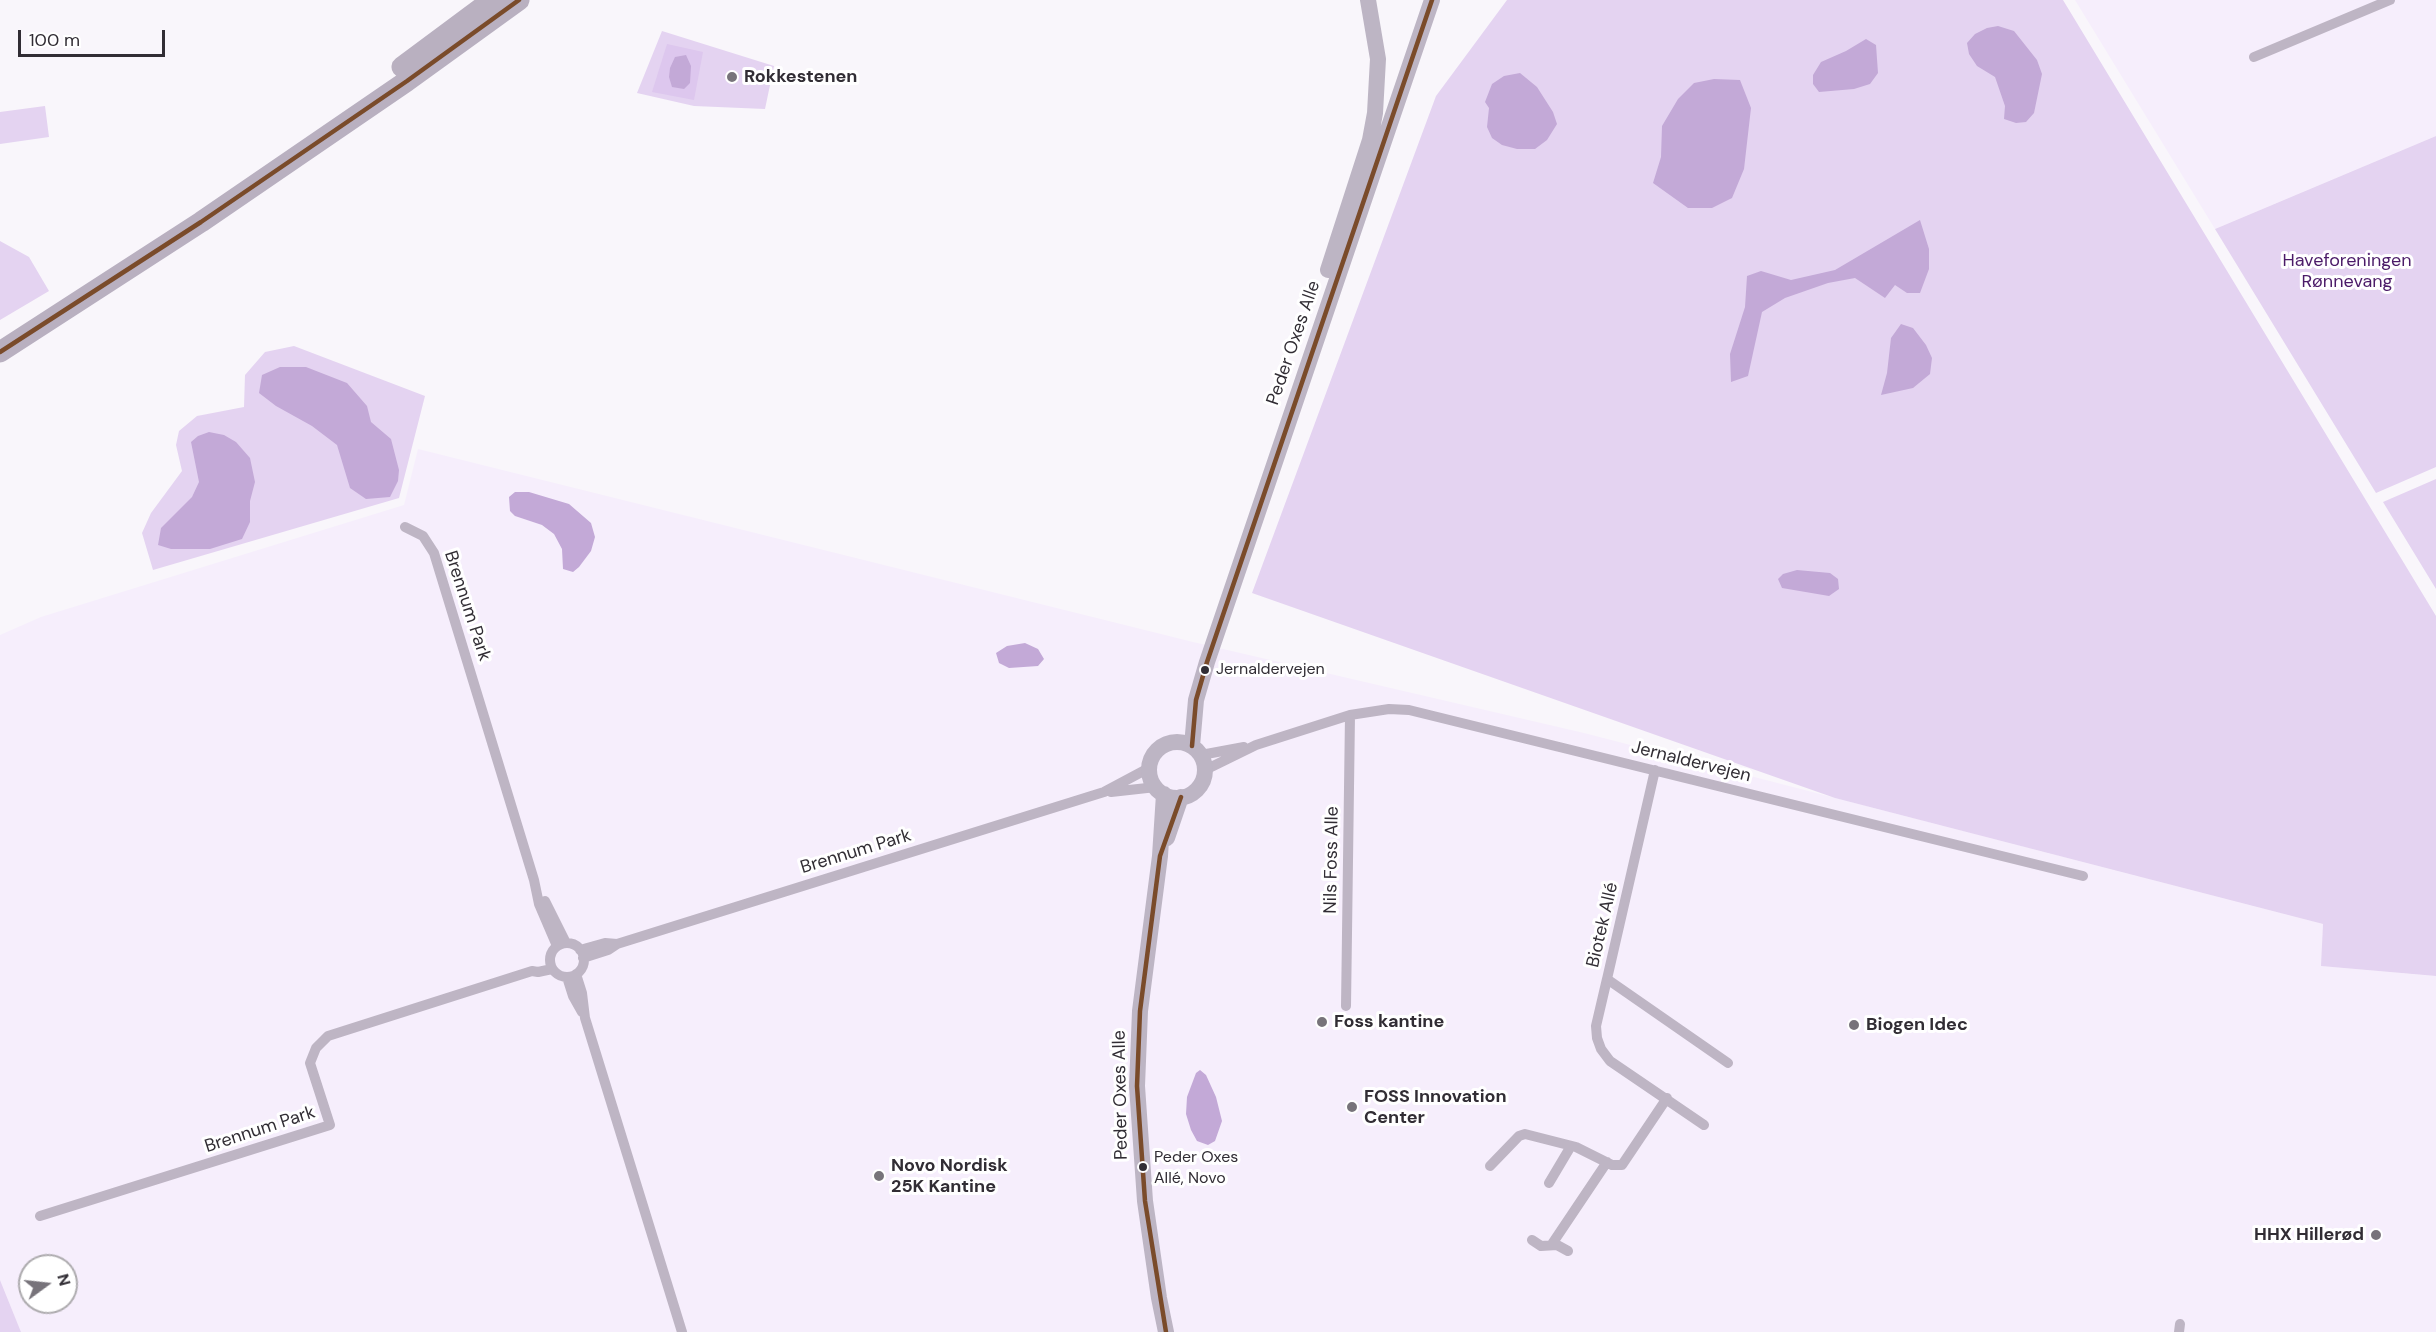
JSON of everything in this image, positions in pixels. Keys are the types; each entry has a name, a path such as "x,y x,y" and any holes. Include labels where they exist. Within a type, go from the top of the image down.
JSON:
{"highway":[{"path":"297,157 339,114 492,0"},
{"path":"0,352 297,157 519,0"}],"street":[{"path":"1287,425 1303,351 1372,131 1378,59 1368,0"},
{"name":"Peder Oxes Alle","path":"1194,753 1196,700 1432,0"},
{"path":"2254,57 2390,0"},
{"name":"Brennum Park","path":"405,526 423,536 434,554 534,880 539,904 561,945"},
{"name":"Jernaldervejen","path":"1194,753 1256,745 1350,716 1389,709 1409,710 2083,876"},
{"name":"Nils Foss Alle","path":"1346,1006 1350,716"},
{"path":"1168,743 1194,753 1198,788 1181,797 1160,791 1151,778 1149,768 1158,750 1168,743"},
{"name":"Jernaldervejen","path":"1194,753 1256,745"},
{"name":"Brennum Park","path":"582,954 608,950 617,944 1104,792 1149,768"},
{"name":"Biotek Allé","path":"1655,770 1607,979 1728,1063"},
{"name":"Peder Oxes Alle","path":"1160,791 1160,856 1140,1011 1137,1086 1145,1201 1166,1332"},
{"name":"Brennum Park","path":"1104,792 1160,791"},
{"name":"Peder Oxes Alle","path":"1160,856 1181,797"},
{"path":"561,945 576,946 582,954 582,966 572,975 559,975 551,964 561,945"},
{"name":"Brennum Park","path":"40,1216 330,1125 310,1063 316,1048 328,1036 531,971 536,965 551,964"},
{"path":"572,975 582,993 585,1018 682,1332"},
{"path":"1607,979 1596,1026 1601,1049 1610,1061 1704,1125"},
{"path":"1490,1166 1519,1136 1525,1134 1587,1151 1618,1166 1624,1164 1667,1098"},
{"path":"1549,1183 1571,1146"},
{"path":"1552,1244 1607,1162"},
{"path":"1532,1240 1541,1246 1552,1244 1568,1251"}],"shaded area":[{"path":"2075,0 2436,0 2436,136 2215,229"},
{"path":"1998,26 2014,31 2037,60 2042,74 2034,113 2026,122 2016,123 2004,119 2005,106 1995,77 1977,66 1969,54 1967,43 1975,34"},
{"path":"1866,39 1876,45 1878,73 1870,84 1854,89 1819,92 1813,84 1813,75 1821,62"},
{"path":"667,44 703,52 694,100 652,92"},
{"path":"686,55 691,66 690,83 684,89 672,87 669,77 670,68 675,57"},
{"path":"1520,73 1537,87 1553,112 1557,124 1547,140 1535,149 1517,149 1502,145 1492,138 1487,127 1489,108 1485,102 1492,84 1504,76"},
{"path":"1714,79 1740,80 1751,108 1744,169 1732,198 1712,208 1688,208 1653,183 1661,157 1662,126 1678,99 1694,83"},
{"path":"1920,220 1929,249 1929,269 1920,293 1907,293 1895,285 1885,298 1855,278 1828,283 1785,298 1762,312 1748,376 1731,382 1730,354 1745,307 1747,276 1761,271 1791,280 1835,270"},
{"path":"1901,324 1913,328 1926,345 1932,358 1930,374 1913,388 1881,395 1887,373 1891,338"},
{"path":"280,367 306,367 347,383 367,406 371,422 391,439 399,470 398,481 390,497 366,499 350,488 337,445 312,426 276,406 259,393 262,375"},
{"path":"209,432 224,435 236,442 250,458 255,482 250,501 250,522 242,539 210,549 171,549 158,545 161,528 192,497 199,482 191,442 198,436"},
{"path":"418,449 1193,642 1584,733 2323,924 2322,966 2436,976 2436,1332 21,1332 0,1280 0,635 41,617 404,505"},
{"path":"515,492 529,492 569,504 591,523 595,537 591,551 573,572 563,569 562,549 554,534 542,525 515,516 510,511 509,497"},
{"path":"1797,570 1830,573 1838,579 1839,589 1829,596 1782,588 1778,579 1783,574"},
{"path":"1025,643 1038,649 1044,659 1038,666 1009,668 999,663 996,653 1007,646"},
{"path":"1200,1070 1206,1075 1216,1097 1222,1121 1215,1141 1208,1145 1197,1141 1186,1114 1187,1097 1196,1073"}],"green space":[{"path":"1507,0 2063,0 2436,616 2436,976 2321,966 2323,924 1835,798 1252,593 1436,96"},
{"path":"662,31 774,66 765,109 694,106 637,93"},
{"path":"45,106 49,137 0,144 0,112"},
{"name":"Haveforeningen Rønnevang","path":"2436,136 2436,467 2376,493 2215,229"},
{"path":"0,241 29,257 49,291 0,320"},
{"path":"294,346 425,396 399,498 153,570 142,533 151,513 182,471 176,445 179,431 197,416 244,407 245,375 265,352"},
{"path":"2436,479 2436,589 2383,502"},
{"path":"0,1280 21,1332 0,1332"}],"transit line":[{"path":"0,352 201,222 407,81 519,0"},
{"path":"1192,746 1196,700 1207,662 1432,0"},
{"path":"1166,1332 1145,1201 1137,1086 1140,1011 1160,856 1181,797"}],"place":[{"name":"Rokkestenen","path":"732,77"},
{"name":"Jernaldervejen","path":"1205,670"},
{"name":"Foss kantine","path":"1322,1022"},
{"name":"Biogen Idec","path":"1854,1025"},
{"name":"FOSS Innovation Center","path":"1352,1107"},
{"name":"Peder Oxes Allé, Novo","path":"1143,1167"},
{"name":"Novo Nordisk 25K Kantine","path":"879,1176"},
{"name":"HHX Hillerød","path":"2376,1235"}]}
